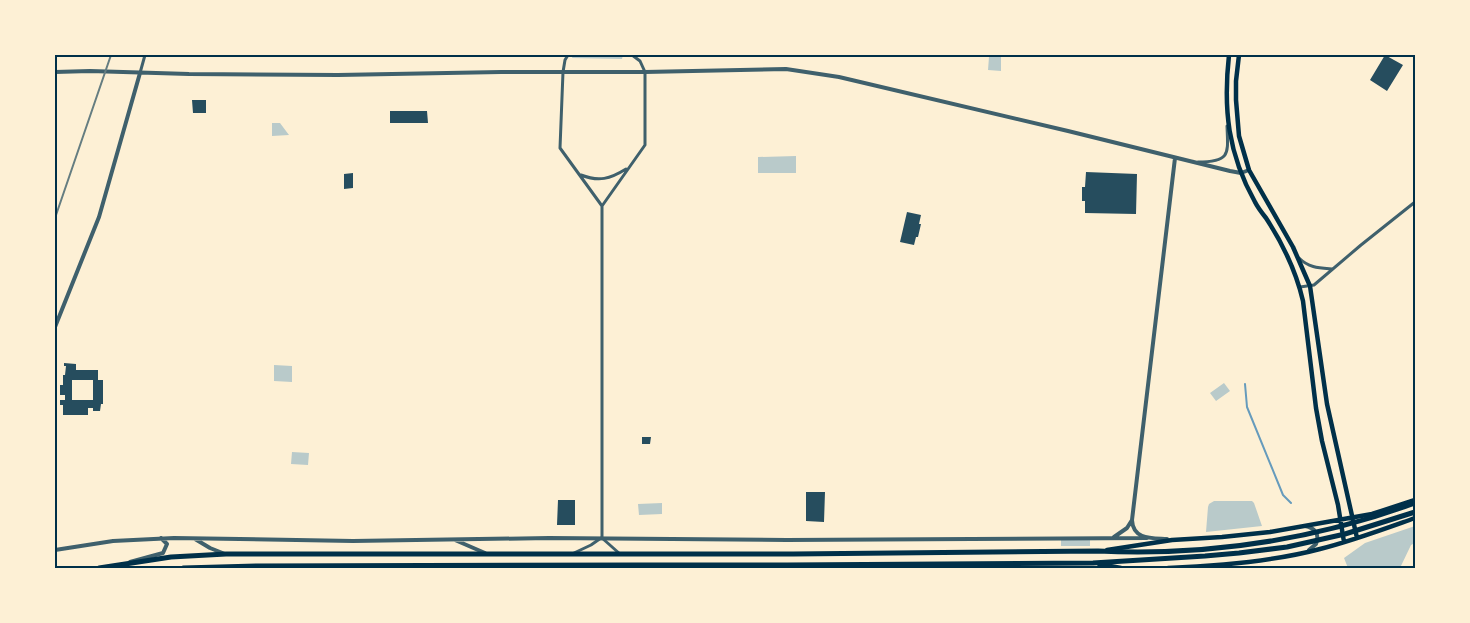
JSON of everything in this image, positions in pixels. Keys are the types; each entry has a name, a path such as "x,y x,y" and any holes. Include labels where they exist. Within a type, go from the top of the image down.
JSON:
{"main road":[{"path":"1229,55 1226,93 1227,118 1235,158 1255,204 1286,252 1300,287 1316,408 1344,542"},
{"path":"1239,55 1236,81 1236,114 1239,136 1249,170 1298,257 1310,286 1327,404 1357,538"},
{"path":"1098,551 1172,540 1270,532 1372,514 1415,502"},
{"path":"99,568 171,557 226,554 564,555 1124,552 1205,548 1286,539 1343,526 1415,502"},
{"path":"182,568 1095,563 1222,555 1287,547 1352,532 1415,512"},
{"path":"1168,568 1239,563 1304,552 1344,542 1415,518"},
{"path":"1095,563 1121,568"}],"street":[{"path":"55,327 99,217 145,55"},
{"path":"568,55 563,72 560,148 602,206"},
{"path":"620,554 602,538 602,206 645,145 645,72 640,61 632,55"},
{"path":"55,72 276,75 786,69 839,77 1230,171 1241,173 1249,170"},
{"path":"1192,162 1214,162 1219,161 1225,156 1228,148 1227,118"},
{"path":"1147,538 1141,536 1135,530 1132,526 1132,520 1175,158"},
{"path":"580,175 602,180 628,169"},
{"path":"1300,287 1314,285 1415,202"},
{"path":"1298,257 1309,266 1333,268"},
{"path":"1113,537 1123,532 1132,520"},
{"path":"1302,526 1313,529 1318,538 1314,547 1304,552"},
{"path":"55,550 113,540 161,538 346,541 602,538 787,540 1113,537 1172,540"},
{"path":"161,538 167,544"},
{"path":"125,563 160,554 165,550 168,542 174,538"},
{"path":"194,538 210,548 226,554"},
{"path":"564,555 578,551 602,538"},
{"path":"453,539 487,554"}],"shaded area":[{"path":"573,55 623,55 622,59 572,58"},
{"path":"989,57 1001,57 1001,71 988,70"},
{"path":"272,123 280,123 289,135 272,136"},
{"path":"796,156 796,173 758,173 758,157"},
{"path":"274,365 292,366 292,382 274,381"},
{"path":"1224,383 1230,391 1216,401 1210,393"},
{"path":"292,452 309,453 308,465 291,464"},
{"path":"1214,501 1252,501 1262,526 1206,532 1208,507"},
{"path":"662,503 662,514 639,515 638,504"},
{"path":"1415,526 1415,543 1411,545 1400,568 1348,568 1344,558 1365,543"},
{"path":"1061,540 1090,540 1090,546 1061,546"}],"building":[{"path":"1385,55 1403,65 1387,91 1370,80"},
{"path":"192,100 206,100 206,113 193,113"},
{"path":"390,111 427,111 428,123 390,123"},
{"path":"1086,172 1137,174 1136,214 1085,213 1085,201 1082,201 1082,187 1085,187"},
{"path":"353,173 353,188 344,189 344,174"},
{"path":"907,212 921,215 918,237 916,237 914,245 900,242"},
{"path":"64,363 76,364 76,370 98,370 98,380 103,380 103,404 101,404 100,411 93,411 93,408 88,408 88,415 63,415 63,405 60,405 60,400 65,400 65,395 60,395 60,385 63,385 63,375 65,375 66,366 64,366","holes":["72,380 93,380 93,400 72,400"]},
{"path":"642,437 651,437 650,444 642,444"},
{"path":"806,492 825,492 824,522 806,521"},
{"path":"558,500 575,500 575,525 557,525"}],"waterway":[{"path":"1245,384 1247,407 1283,495 1291,503"}],"railway":[{"path":"55,218 111,55"}]}
